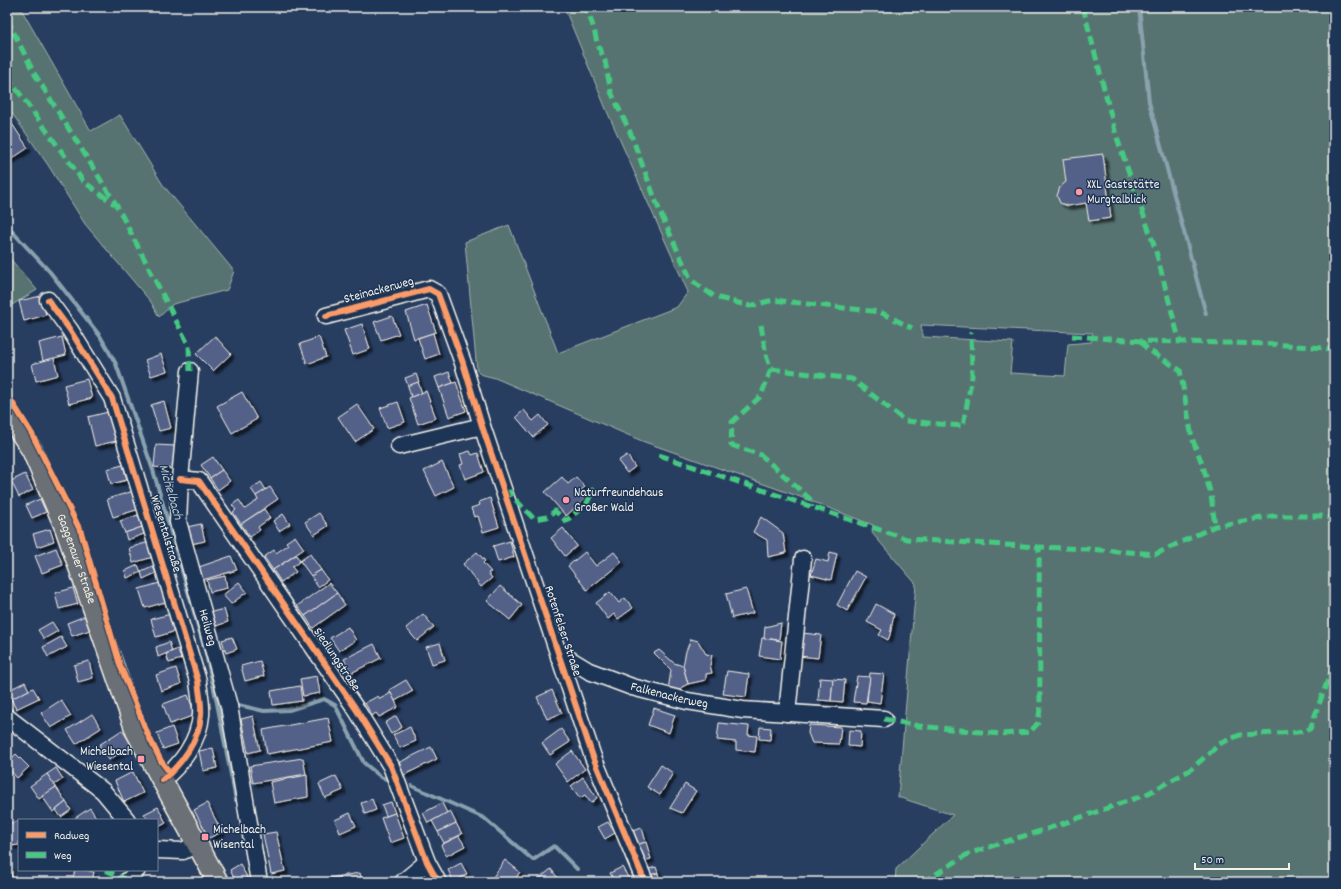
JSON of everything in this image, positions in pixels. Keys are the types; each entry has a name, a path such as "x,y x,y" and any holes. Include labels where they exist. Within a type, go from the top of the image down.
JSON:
{"main road":[{"name":"Gaggenauer Straße","path":"7,412 32,450 65,527 136,731 218,882"}],"street":[{"name":"Steinackerweg","path":"326,316 429,289 438,294 469,382"},
{"name":"Wiesentalstraße","path":"48,300 70,330 112,398 198,681 201,714 199,730 187,753 162,780"},
{"name":"Heilweg","path":"190,371 180,479 178,522 227,701 259,882"},
{"name":"Rotenfelser Straße","path":"469,382 482,426 593,757 645,882"},
{"path":"399,446 482,426"},
{"name":"Siedlungstraße","path":"180,479 199,481 356,709 391,766 427,862 438,882"},
{"path":"787,713 803,559"},
{"name":"Falkenackerweg","path":"559,657 566,657 589,671 632,688 686,701 743,710 884,719"},
{"path":"7,717 102,791 126,819"},
{"path":"158,850 183,851 197,844"},
{"path":"403,882 427,862"}],"green space":[{"path":"7,7 20,7 91,131 120,115 163,185 234,271 227,290 173,304 159,317 151,302 85,224 48,165 7,106"},
{"path":"564,7 1334,7 1334,882 895,882 896,869 953,815 898,797 916,584 872,533 873,525 803,498 642,441 495,378 480,374 477,371 465,242 509,225 558,353 677,307 688,292 606,109","holes":["921,325 1093,333 1091,342 1068,344 1065,376 1010,373 1013,342 923,337"]},
{"path":"7,255 37,290 7,308"}],"building":[{"path":"7,116 28,148 7,162"},
{"path":"1103,154 1111,218 1089,221 1086,203 1068,206 1060,203 1057,196 1060,187 1066,182 1063,159"},
{"path":"41,296 46,315 24,321 19,301"},
{"path":"427,305 436,332 414,339 406,312"},
{"path":"392,316 399,334 381,340 374,322"},
{"path":"362,324 370,349 353,355 344,330"},
{"path":"433,333 439,354 425,359 418,338"},
{"path":"215,336 231,354 213,371 196,354"},
{"path":"62,337 66,355 43,361 39,343"},
{"path":"319,337 326,357 307,364 300,344"},
{"path":"161,354 167,371 151,376 145,360"},
{"path":"54,358 58,375 36,381 32,364"},
{"path":"449,372 453,383 439,388 435,377"},
{"path":"416,374 419,382 408,386 405,378"},
{"path":"87,379 92,398 69,404 64,385"},
{"path":"418,382 422,393 411,397 408,386"},
{"path":"456,382 466,411 449,417 439,388"},
{"path":"426,391 436,418 418,424 409,398"},
{"path":"242,392 257,419 232,433 217,406"},
{"path":"164,401 171,428 159,431 151,405"},
{"path":"398,402 405,422 387,428 380,408"},
{"path":"357,404 374,429 355,442 338,417"},
{"path":"524,410 533,421 540,415 548,425 533,437 516,417"},
{"path":"108,412 116,441 95,446 88,417"},
{"path":"156,445 175,446 173,469 154,467"},
{"path":"470,451 472,455 478,453 484,472 465,479 460,465 463,464 460,454"},
{"path":"627,455 635,467 627,473 618,461"},
{"path":"213,457 222,470 210,478 201,465"},
{"path":"442,462 454,487 436,496 424,471"},
{"path":"123,465 127,480 111,484 107,469"},
{"path":"222,470 230,481 218,490 210,478"},
{"path":"25,474 33,490 19,497 11,481"},
{"path":"562,477 568,484 576,477 585,487 578,493 584,500 566,516 545,492"},
{"path":"261,482 266,490 256,496 251,489"},
{"path":"270,487 278,499 241,524 233,512 236,510 232,505 239,500 245,509 258,500 256,496"},
{"path":"137,490 143,508 113,517 107,499"},
{"path":"490,498 499,527 483,532 478,516 474,517 471,508 480,505 479,502"},
{"path":"40,499 46,512 32,518 26,505"},
{"path":"264,509 270,518 258,527 260,530 250,537 241,524"},
{"path":"319,513 328,526 314,535 305,522"},
{"path":"283,514 290,524 279,531 273,521"},
{"path":"138,515 142,527 125,533 120,521"},
{"path":"761,517 783,533 786,553 768,557 767,540 753,532"},
{"path":"201,524 205,541 191,544 187,527"},
{"path":"142,527 144,534 127,540 125,533"},
{"path":"563,528 577,546 565,556 551,538"},
{"path":"50,529 54,541 37,547 33,534"},
{"path":"295,536 304,549 273,570 264,557 274,550 276,553 288,545 286,542"},
{"path":"510,541 514,557 498,562 493,546"},
{"path":"149,542 153,557 133,563 129,548"},
{"path":"56,548 63,565 42,573 35,556"},
{"path":"477,552 485,561 483,563 491,572 488,573 492,578 481,587 463,564"},
{"path":"585,552 596,566 614,552 622,562 587,590 568,566"},
{"path":"830,552 837,554 831,580 811,575 816,559 828,562"},
{"path":"310,554 321,570 311,576 300,561"},
{"path":"296,555 300,561 292,567 296,572 281,582 273,570"},
{"path":"231,556 237,570 199,581 196,568"},
{"path":"138,565 141,572 127,578 125,571"},
{"path":"153,567 156,573 143,579 141,572"},
{"path":"321,570 328,580 318,587 311,576"},
{"path":"855,571 866,577 847,611 837,605"},
{"path":"225,576 227,588 210,592 207,580"},
{"path":"163,582 169,601 145,608 139,589"},
{"path":"239,582 247,592 231,604 223,595"},
{"path":"329,583 337,593 305,616 297,606"},
{"path":"500,586 522,605 510,620 487,601"},
{"path":"73,588 78,604 59,609 55,593"},
{"path":"746,589 753,613 732,618 726,594"},
{"path":"610,592 619,603 625,598 633,608 618,619 614,614 608,619 596,603"},
{"path":"337,593 345,605 313,628 305,616"},
{"path":"876,604 894,614 888,640 879,635 882,630 867,622"},
{"path":"224,609 228,622 216,626 212,612"},
{"path":"171,614 176,631 156,637 151,619"},
{"path":"423,614 434,627 417,641 406,628"},
{"path":"85,616 90,630 72,636 67,623"},
{"path":"52,622 58,631 44,639 38,630"},
{"path":"781,623 779,640 764,638 765,627"},
{"path":"348,627 356,640 339,651 330,638"},
{"path":"802,633 821,635 818,658 799,656"},
{"path":"61,637 67,647 48,657 43,647"},
{"path":"232,637 237,649 226,653 222,640"},
{"path":"762,638 782,641 780,659 759,656"},
{"path":"691,639 698,641 706,654 712,655 710,665 712,673 706,674 706,680 688,684 683,666 686,651"},
{"path":"169,642 172,651 158,657 156,647"},
{"path":"440,643 445,660 432,664 426,647"},
{"path":"374,644 381,658 351,673 344,659"},
{"path":"178,649 181,659 169,663 166,654"},
{"path":"659,650 674,663 683,666 688,684 682,687 677,693 668,690 671,670 654,653"},
{"path":"89,661 93,678 78,682 74,665"},
{"path":"260,661 264,676 245,681 241,666"},
{"path":"176,668 181,684 161,691 156,675"},
{"path":"727,671 749,674 746,697 723,694"},
{"path":"870,673 884,674 880,703 867,701"},
{"path":"317,676 320,693 303,696 300,679"},
{"path":"857,676 870,677 866,703 853,702"},
{"path":"820,678 833,679 831,701 818,700"},
{"path":"833,679 845,680 843,702 831,701"},
{"path":"406,680 413,691 395,701 389,690"},
{"path":"25,682 29,690 8,701 7,691"},
{"path":"300,686 302,701 273,705 271,691"},
{"path":"33,688 39,698 16,709 11,699"},
{"path":"552,690 562,713 547,719 537,697"},
{"path":"391,693 398,707 379,717 376,713 372,716 365,703 378,696 380,699"},
{"path":"188,695 195,715 170,724 163,704"},
{"path":"61,700 71,716 51,728 41,713"},
{"path":"654,708 675,715 669,733 648,725"},
{"path":"92,714 101,728 76,744 67,730"},
{"path":"253,716 260,750 248,753 241,719"},
{"path":"396,716 402,727 391,734 385,723"},
{"path":"328,718 333,742 267,754 263,730"},
{"path":"719,723 749,726 748,735 757,736 755,752 736,750 736,742 717,740"},
{"path":"809,725 841,727 839,744 812,743 808,733"},
{"path":"172,727 178,744 163,749 157,733"},
{"path":"410,727 416,741 400,748 393,735"},
{"path":"760,727 771,728 770,740 759,739"},
{"path":"561,729 570,742 550,755 542,743"},
{"path":"122,730 132,745 109,760 99,745"},
{"path":"849,730 861,731 860,747 848,746"},
{"path":"431,747 437,759 404,775 398,763"},
{"path":"213,748 217,768 203,771 199,751"},
{"path":"572,751 585,769 568,782 555,764"},
{"path":"16,754 29,767 17,778 7,767 7,763"},
{"path":"303,758 306,774 253,783 250,766"},
{"path":"661,765 673,773 660,795 647,787"},
{"path":"56,768 63,779 54,785 47,774"},
{"path":"133,772 143,793 124,802 115,781"},
{"path":"47,774 56,787 39,799 30,786"},
{"path":"307,775 308,797 274,803 270,782"},
{"path":"336,776 343,790 325,798 319,784"},
{"path":"583,777 597,798 591,803 585,795 580,798 571,786"},
{"path":"685,784 696,791 682,813 670,808"},
{"path":"56,787 66,802 53,812 42,796"},
{"path":"372,799 376,810 365,814 361,803"},
{"path":"66,802 71,810 61,817 56,810"},
{"path":"391,802 395,813 386,816 382,805"},
{"path":"207,803 222,832 209,838 194,810"},
{"path":"442,803 447,813 428,823 423,813"},
{"path":"158,807 166,823 158,827 158,819 147,819 144,814"},
{"path":"90,808 97,819 76,819 75,818"},
{"path":"450,811 456,823 438,832 432,821"},
{"path":"350,813 356,826 340,833 335,820"},
{"path":"395,813 404,838 390,843 381,818"},
{"path":"18,821 18,845 11,846 7,824"},
{"path":"608,822 615,833 605,839 598,827"},
{"path":"456,823 462,834 444,843 438,832"},
{"path":"642,828 646,842 636,845 632,831"},
{"path":"276,832 285,871 271,874 263,834"},
{"path":"459,836 465,846 446,856 441,845"},
{"path":"646,842 651,859 641,862 636,845"},
{"path":"505,860 520,872 513,882 500,882 493,877"},
{"path":"461,863 467,874 454,882 448,870"},
{"path":"240,864 247,877 245,882 236,882 230,870"},
{"path":"9,866 13,882 7,882 7,867"},
{"path":"622,867 631,882 615,882 610,873"},
{"path":"656,867 658,873 646,876 645,870"},
{"path":"551,869 561,882 535,882"},
{"path":"75,871 94,872 92,882 72,882"},
{"path":"360,873 362,882 341,882 340,876"},
{"path":"658,873 660,882 648,882 646,876"},
{"path":"340,876 341,882 322,882 322,880"}],"waterway":[{"path":"1139,7 1149,102 1206,314"},
{"name":"Michelbach","path":"7,226 50,272 100,336 116,364 153,470 206,654 236,800"},
{"path":"234,704 264,711 289,710 324,699 335,705 364,763 381,777 391,781"},
{"path":"412,786 484,818 533,860 554,846 577,869"}],"marked path":[{"path":"580,7 588,12 597,43 605,61 611,92 630,132 660,212 691,280 715,297 750,306 773,300 880,312 912,328"},
{"path":"1083,7 1116,135 1155,248 1180,343"},
{"path":"7,19 34,73 117,206 189,346 190,371"},
{"path":"7,76 83,181 114,204"},
{"path":"761,325 766,355 771,369 761,396 732,422 731,445 761,455 810,499 812,507"},
{"path":"771,369 852,379 905,421 963,426 972,376 971,332"},
{"path":"1072,336 1141,341 1270,344 1326,348 1334,352"},
{"path":"1141,341 1147,349 1180,370 1192,438 1203,466 1211,495 1215,526"},
{"path":"659,455 907,539 1156,554 1215,526 1273,516 1321,516 1334,519"},
{"path":"505,493 510,492 534,519 547,517 555,511 566,521 587,503 594,488"},
{"path":"884,719 919,726 1001,734 1030,732 1038,723 1040,709 1039,547"},
{"path":"923,882 968,854 1047,829 1145,795 1190,770 1221,743 1240,735 1297,732 1310,729 1334,663"},
{"path":"107,871 123,878 126,882"}],"cycle path":[{"path":"326,316 429,289 438,294 463,363 482,426 593,757 645,882"},
{"path":"48,300 70,330 112,398 198,681 201,715 197,734 182,760 162,780"},
{"path":"7,394 32,434 81,532 120,665 148,735 161,761 170,773"},
{"path":"180,479 199,481 356,709 391,766 427,862 438,882"}],"place":[{"name":"XXL Gaststätte Murgtalblick","path":"1079,192"},
{"name":"Naturfreundehaus Großer Wald","path":"566,500"},
{"name":"Michelbach Wiesental","path":"141,759"},
{"name":"Michelbach Wisental","path":"205,837"}]}
